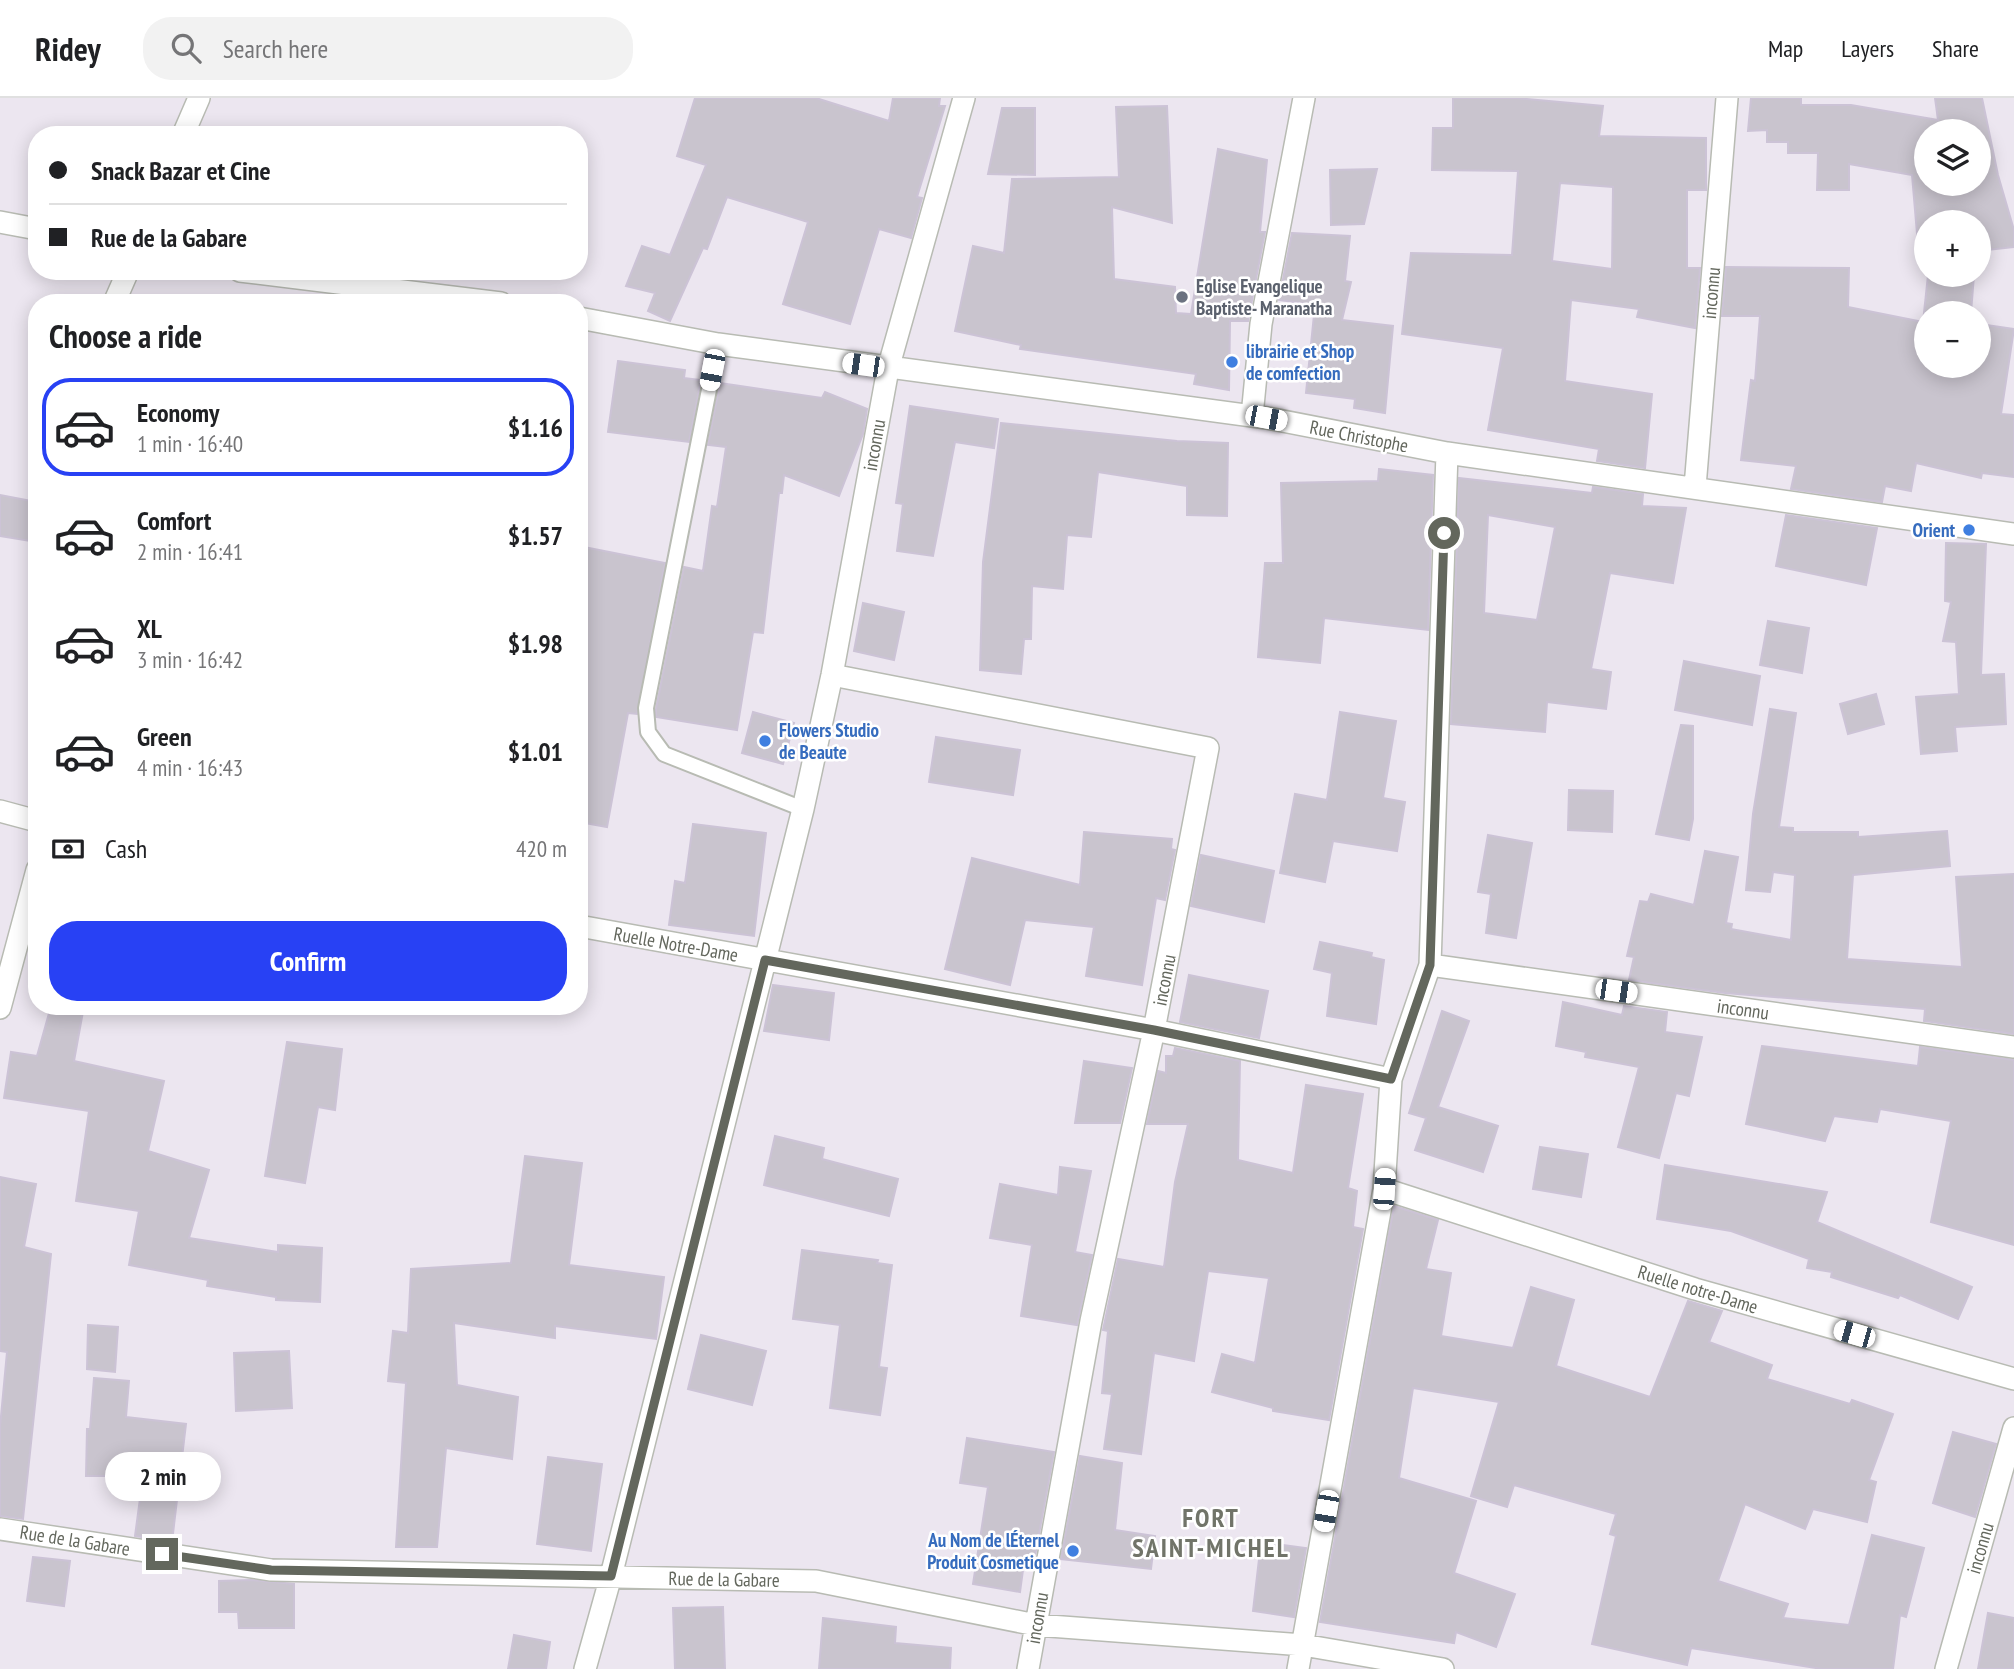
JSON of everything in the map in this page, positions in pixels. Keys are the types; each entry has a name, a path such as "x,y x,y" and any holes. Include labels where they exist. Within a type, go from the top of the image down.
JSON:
{"street":[{"path":"187,126 199,98"},
{"name":"inconnu","path":"585,1669 611,1576 803,809 832,675 888,369 964,98"},
{"path":"1252,416 1261,324 1304,98"},
{"name":"inconnu","path":"1695,487 1727,98"},
{"path":"0,222 28,227"},
{"path":"313,280 428,294"},
{"name":"Rue Christophe","path":"588,320 718,344 1252,416 1447,453 2014,534"},
{"path":"1298,1669 1384,1189 1391,1079 1430,965 1447,453"},
{"name":"inconnu","path":"832,675 1208,748 1154,1030 1091,1321 1027,1669"},
{"path":"0,811 28,819"},
{"path":"0,1008 28,904"},
{"name":"Ruelle Notre-Dame","path":"588,928 1154,1030 1391,1079"},
{"name":"inconnu","path":"1430,965 2014,1047"},
{"name":"Ruelle notre-Dame","path":"1384,1189 1695,1289 2014,1380"},
{"name":"inconnu","path":"1946,1669 2014,1428"},
{"name":"Rue de la Gabare","path":"0,1529 271,1570 817,1581 1036,1625 1303,1645 1443,1669"}],"lane":[{"path":"718,344 646,708 648,732 664,754 803,809"}],"building":[{"path":"695,98 816,98 889,121 893,98 940,98 939,106 945,106 917,197 922,198 911,238 879,229 850,324 783,304 808,222 727,197 707,249 703,248 670,321 648,311 655,293 626,286 642,246 670,255 706,165 677,156"},
{"path":"1453,98 1516,98 1603,106 1599,136 1706,138 1706,190 1687,190 1687,268 1700,268 1695,328 1637,317 1639,309 1571,300 1565,381 1652,394 1645,468 1597,461 1599,449 1488,430 1503,348 1402,334 1411,253 1512,255 1518,171 1432,170 1433,128 1453,128","holes":["1560,183 1613,187 1612,269 1552,261"]},
{"path":"1751,98 1801,98 1801,105 1851,105 1932,119 1914,119 1914,196 1991,196 1991,141 2014,230 2014,247 1991,250 1991,210 1915,210 1912,175 1849,164 1849,190 1817,190 1818,153 1788,153 1788,142 1767,142 1767,130 1748,131"},
{"path":"1935,98 1982,98 1986,119 1938,119"},
{"path":"1167,106 1172,223 1112,207 1114,279 1175,287 1176,313 1191,314 1218,149 1267,160 1260,232 1265,232 1248,321 1230,321 1229,390 1194,384 1196,374 1020,349 1021,345 955,331 973,246 1004,253 1012,179 1119,177 1116,107"},
{"path":"1002,108 1035,108 1035,175 988,174"},
{"path":"1377,169 1364,224 1331,225 1330,170"},
{"path":"1292,233 1350,236 1345,281 1351,282 1342,320 1393,326 1385,413 1354,408 1355,399 1306,393 1315,305 1279,300"},
{"path":"1726,267 1849,268 1848,307 1914,320 1914,378 1991,378 1991,326 2014,329 2001,414 2014,415 2014,477 1982,473 1981,478 1916,463 1911,491 1885,486 1882,502 1791,489 1796,466 1741,460 1751,380 1755,381 1760,316 1722,316"},
{"path":"1927,287 1973,287 1972,301 1925,301"},
{"path":"618,361 685,370 684,378 701,380 689,442 608,432"},
{"path":"720,383 822,398 825,392 867,409 863,434 839,496 784,475 782,493 779,493 763,633 753,632 737,730 656,717 684,567 703,571 712,506 717,507 726,447 708,445"},
{"path":"910,406 998,419 994,448 955,442 933,556 897,551 903,504 896,503"},
{"path":"1001,423 1177,441 1228,443 1227,516 1187,515 1187,486 1098,472 1091,537 1067,535 1063,589 1032,586 1031,639 1024,639 1021,674 980,670 983,562"},
{"path":"1379,469 1433,475 1428,630 1324,618 1320,663 1258,657 1265,563 1283,563 1281,483 1378,481"},
{"path":"1459,478 1592,493 1593,487 1643,494 1642,506 1686,508 1673,583 1610,573 1591,669 1611,672 1606,709 1547,702 1545,732 1451,724","holes":["1488,515 1555,527 1537,620 1484,613"]},
{"path":"0,495 28,500 28,541 0,536"},
{"path":"1786,515 1877,528 1866,585 1776,566"},
{"path":"1946,543 1986,544 1981,675 2004,674 2006,724 1955,727 1957,751 1921,754 1916,697 1959,694 1956,642 1943,641 1951,602 1945,601"},
{"path":"588,548 665,563 637,714 628,713 607,827 588,824"},
{"path":"863,603 904,612 894,660 854,651"},
{"path":"1768,621 1809,628 1802,673 1760,665"},
{"path":"1684,661 1760,676 1752,725 1675,710"},
{"path":"1876,694 1884,724 1848,734 1840,704"},
{"path":"1770,709 1796,713 1779,827 1793,828 1793,832 1858,832 1858,837 1947,831 1950,866 1853,875 1847,959 1962,967 1956,877 2014,874 2014,1034 1924,1021 1925,1009 1725,993 1629,980 1634,957 1627,956 1640,901 1648,902 1651,894 1694,905 1705,851 1738,857 1726,923 1732,924 1731,929 1791,940 1795,875 1773,872 1770,892 1746,890 1753,814"},
{"path":"753,712 794,723 783,764 742,753"},
{"path":"1340,712 1396,721 1383,798 1405,802 1397,851 1333,841 1325,882 1280,873 1295,794 1327,800"},
{"path":"1681,725 1693,726 1693,819 1689,840 1656,834"},
{"path":"936,737 1020,750 1013,795 929,782"},
{"path":"1569,790 1613,791 1612,832 1568,830"},
{"path":"693,824 766,833 754,936 669,925 675,881 685,883"},
{"path":"1084,832 1172,839 1171,849 1175,850 1165,900 1156,898 1142,985 1086,976 1094,927 1025,920 1010,985 945,969 972,858 1080,885"},
{"path":"1488,835 1532,843 1516,938 1486,933 1491,894 1478,892"},
{"path":"1201,855 1274,871 1264,922 1191,906"},
{"path":"1320,942 1372,953 1371,957 1384,960 1376,1024 1327,1016 1332,973 1314,969"},
{"path":"1189,975 1268,991 1259,1038 1180,1022"},
{"path":"773,985 834,993 829,1040 764,1031"},
{"path":"1563,1002 1622,1015 1624,1006 1667,1012 1665,1032 1702,1037 1689,1096 1676,1093 1659,1158 1618,1147 1639,1067 1585,1057 1586,1052 1556,1046"},
{"path":"1442,1011 1469,1021 1438,1107 1498,1126 1483,1172 1415,1150 1426,1118 1409,1113"},
{"path":"48,1015 82,1015 74,1061 164,1081 148,1151 209,1170 189,1238 278,1252 278,1245 322,1248 320,1302 276,1300 276,1297 207,1286 208,1280 129,1265 139,1211 76,1201 89,1111 4,1098 11,1052 37,1056"},
{"path":"287,1042 342,1049 335,1110 318,1107 305,1183 265,1176"},
{"path":"1762,1046 1918,1066 1920,1047 2014,1060 2014,1245 1931,1222 1951,1121 1880,1109 1877,1122 1834,1116 1825,1141 1746,1124"},
{"path":"1175,1048 1240,1061 1238,1160 1293,1173 1306,1085 1363,1094 1348,1188 1357,1191 1353,1227 1363,1229 1329,1420 1273,1411 1273,1408 1212,1392 1222,1354 1255,1363 1269,1278 1208,1271 1194,1361 1154,1353 1141,1454 1104,1449 1112,1394 1102,1393 1108,1331 1103,1330 1118,1259 1164,1267 1175,1182 1188,1124 1147,1124 1158,1071 1166,1073 1166,1056 1173,1056"},
{"path":"1084,1061 1132,1068 1120,1123 1075,1123"},
{"path":"775,1136 824,1148 822,1159 898,1179 889,1216 764,1185"},
{"path":"1540,1147 1588,1154 1581,1197 1533,1189"},
{"path":"525,1156 582,1163 569,1265 664,1277 656,1339 555,1326 555,1338 454,1323 457,1385 518,1397 512,1459 446,1448 437,1547 396,1547 406,1383 388,1381 393,1331 408,1333 411,1269 511,1263"},
{"path":"1665,1165 1827,1192 1817,1222 1972,1287 1958,1319 1900,1295 1898,1298 1831,1277 1832,1272 1807,1268 1809,1259 1731,1231 1657,1219"},
{"path":"1060,1167 1091,1171 1075,1252 1092,1255 1077,1325 1021,1316 1032,1245 990,1238 1000,1184 1058,1195"},
{"path":"0,1177 36,1184 24,1247 51,1254 23,1519 0,1516 0,1427 7,1352 0,1351"},
{"path":"1394,1206 1438,1220 1426,1269 1451,1273 1441,1336 1513,1348 1531,1287 1574,1300 1556,1366 1650,1397 1688,1301 1722,1311 1709,1342 1772,1365 1767,1379 1850,1404 1852,1400 1893,1414 1869,1480 1876,1482 1867,1522 1813,1509 1805,1529 1745,1504 1718,1581 1788,1604 1783,1618 1849,1625 1872,1535 1924,1548 1906,1617 1900,1615 1893,1669 1822,1669 1691,1648 1687,1665 1592,1644 1616,1536 1610,1534 1616,1514 1514,1485 1507,1507 1471,1496 1499,1402 1413,1388 1399,1478 1476,1501 1454,1573 1515,1594 1496,1647 1456,1632 1454,1643 1320,1622"},
{"path":"802,1250 878,1260 877,1263 892,1265 879,1367 887,1368 880,1415 830,1408 840,1325 793,1319"},
{"path":"88,1325 118,1327 115,1372 87,1369"},
{"path":"701,1335 766,1351 752,1405 688,1389"},
{"path":"289,1351 292,1408 236,1411 234,1353"},
{"path":"94,1378 129,1381 126,1417 186,1424 172,1542 135,1536 143,1476 86,1476 87,1429 90,1429"},
{"path":"1953,1432 1996,1444 1975,1517 1933,1503"},
{"path":"967,1438 1054,1452 1035,1556 1025,1555 1020,1592 973,1584 988,1487 960,1483"},
{"path":"1080,1456 1122,1463 1115,1530 1155,1536 1151,1569 1061,1559"},
{"path":"548,1457 602,1464 591,1551 537,1544"},
{"path":"1261,1542 1306,1548 1294,1617 1253,1611"},
{"path":"33,1557 70,1561 64,1606 27,1601"},
{"path":"251,1580 294,1584 294,1628 239,1628 238,1612 219,1612 219,1581"},
{"path":"723,1607 725,1669 675,1669 673,1608"},
{"path":"1988,1613 2014,1618 2014,1669 1978,1669"},
{"path":"823,1618 896,1627 895,1643 951,1648 950,1669 819,1669"},
{"path":"514,1635 550,1642 546,1669 508,1669"}],"place":[{"name":"Eglise Evangelique Baptiste- Maranatha","path":"1182,297"},
{"name":"librairie et Shop de comfection","path":"1232,362"},
{"name":"Orient","path":"1969,530"},
{"name":"Flowers Studio de Beaute","path":"765,741"},
{"name":"Au Nom de lÉternel Produit Cosmetique","path":"1073,1551"}],"district":[{"name":"FORT SAINT-MICHEL","path":"1211,1532"}],"route":[{"path":"162,1554 271,1570 611,1576 765,960 1154,1030 1391,1079 1430,965 1444,533"}]}
